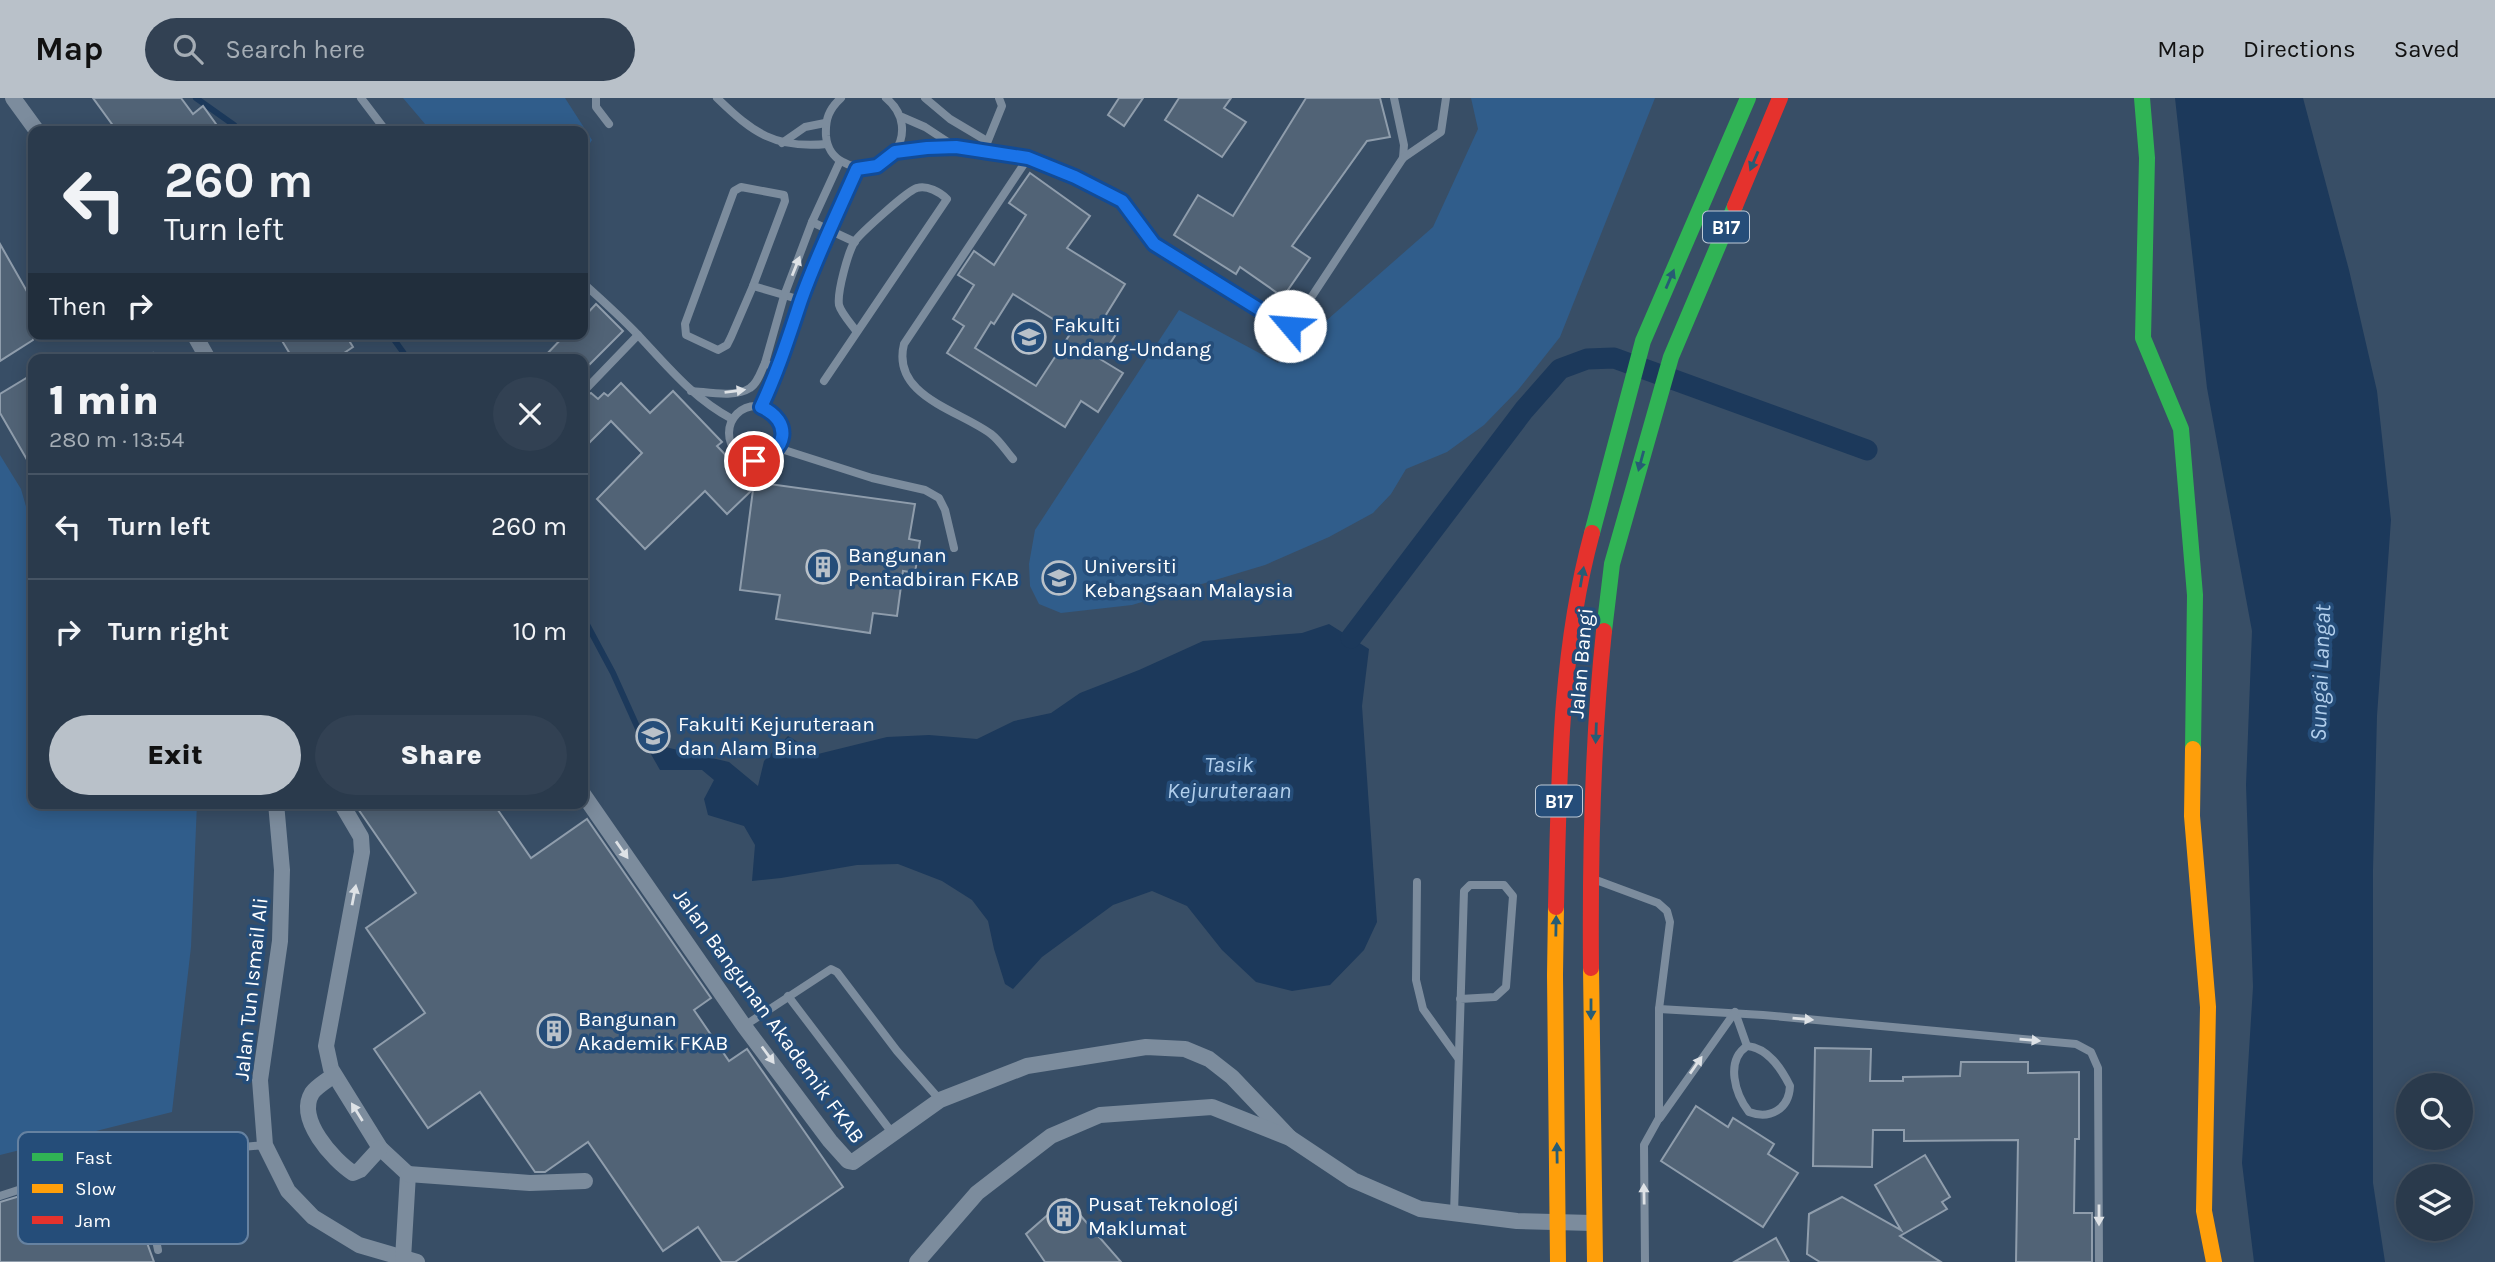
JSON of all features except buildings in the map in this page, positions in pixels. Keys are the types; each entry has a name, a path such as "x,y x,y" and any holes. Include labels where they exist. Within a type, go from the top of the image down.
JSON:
{"main road":[{"name":"Jalan Bangi","path":"1558,1262 1556,949 1559,792 1568,654 1584,562 1643,341 1748,98"},
{"name":"Jalan Bangi","path":"1595,1262 1590,877 1598,688 1612,564 1671,357 1780,98"},
{"path":"2142,98 2147,158 2143,338 2180,429 2194,595 2192,816 2208,1007 2204,1211 2214,1262"}],"street":[{"path":"13,98 33,126"},
{"name":"Jalan Bangunan Akademik FKAB","path":"588,801 744,1026 830,1141 843,1157 853,1162 940,1100 1027,1066 1146,1047 1185,1049 1209,1059 1232,1077 1290,1138"},
{"name":"Jalan Tun Ismail Ali","path":"277,809 282,870 280,941 260,1080 265,1145 288,1191 313,1217 359,1245 410,1261"},
{"path":"345,809 361,837 362,852 326,1046 334,1075 380,1148 408,1174 530,1183 586,1181"},
{"path":"334,1075 312,1094 309,1108 311,1126 339,1164 353,1173 360,1170 380,1148"},
{"path":"917,1262 976,1193 1051,1136 1100,1115 1212,1107 1290,1138 1353,1180 1420,1209 1483,1219 1593,1223"},
{"path":"408,1174 410,1261"}],"lane":[{"path":"361,98 382,126"},
{"path":"596,98 596,107 609,124"},
{"path":"717,98 742,123 782,143 827,144"},
{"path":"841,98 832,106 825,123 827,144 840,161 857,169 877,166 895,152 902,138 902,117"},
{"path":"886,98 902,117 925,127 956,147"},
{"path":"925,98 950,119 987,141"},
{"path":"986,153 987,141 1002,106 999,98"},
{"path":"1394,98 1404,145 1403,158"},
{"path":"895,152 956,147 1028,158 1075,177 1122,201 1154,244 1286,326 1295,322 1403,158 1441,132 1446,98"},
{"path":"782,143 805,127 825,123"},
{"path":"1013,459 993,435 911,384 903,370 901,358 904,344 1028,158"},
{"path":"691,391 730,393 748,389 756,382 765,363 784,296 812,222 840,161"},
{"path":"761,407 779,369 801,300 857,169"},
{"path":"741,187 784,195 786,198 754,286 727,345 718,350 685,335 685,324 734,191 741,187"},
{"path":"824,381 947,199 932,189 917,188 905,195 855,242 841,283 839,306 857,332"},
{"path":"812,222 855,242"},
{"path":"754,286 801,300"},
{"path":"588,288 691,391 713,409 732,419"},
{"path":"588,387 638,335"},
{"path":"765,363 779,369"},
{"path":"761,407 773,412 781,423 783,436 778,448 768,458 754,461 741,457 732,447 728,433 732,419 744,408 761,407"},
{"path":"778,448 872,478 925,490 939,498 945,510 954,548"},
{"path":"1590,877 1658,903 1667,911 1670,922 1659,1009 1659,1118"},
{"path":"1417,882 1416,980 1423,1009 1458,1058"},
{"path":"1454,1214 1458,1058 1460,999 1464,891 1470,885 1504,885 1513,896 1506,986 1495,997 1460,999"},
{"path":"744,1026 831,969 837,972 897,1051 940,1100"},
{"path":"788,996 893,1134"},
{"path":"1659,1009 1735,1013 2076,1044 2091,1052 2098,1068 2099,1262"},
{"path":"1735,1013 1747,1046"},
{"path":"1645,1262 1644,1145 1659,1118 1735,1013"},
{"path":"1747,1046 1754,1047 1777,1064 1790,1086 1786,1102 1774,1113 1757,1115 1749,1112 1744,1105 1737,1087 1734,1066 1741,1050 1747,1046"},
{"path":"248,1147 265,1145"},
{"path":"0,1196 18,1191"},
{"path":"157,1244 158,1250"}],"shaded area":[{"path":"403,98 565,98 583,126 427,126"},
{"path":"1471,98 1655,98 1560,337 1518,390 1484,425 1447,452 1406,469 1391,494 1373,513 1329,537 1265,565 1132,605 1061,613 1039,604 1030,586 1029,564 1035,530 1179,310 1278,363 1433,227 1478,129"},
{"path":"0,455 21,489 28,514 28,809 197,809 191,947 172,1112 92,1132 18,1132 18,1150 0,1155"}],"water":[{"name":"Sungai Langat","path":"2175,98 2303,98 2349,270 2377,391 2391,520 2377,716 2373,870 2373,1183 2385,1262 2254,1262 2242,1163 2253,987 2246,785 2252,631 2207,388"},
{"name":"Tasik Kejuruteraan","path":"1329,624 1369,649 1362,706 1377,922 1364,950 1330,985 1292,991 1256,982 1222,950 1187,906 1152,891 1113,905 1042,957 1013,989 1005,984 988,921 972,900 942,881 898,864 857,865 752,881 755,845 744,826 708,815 704,799 714,780 702,770 660,770 644,742 729,762 758,786 764,761 788,736 818,754 887,737 929,735 977,739 1014,721 1051,713 1080,693 1203,641 1302,633"}],"waterway":[{"path":"196,98 235,126"},
{"path":"394,340 404,354"},
{"path":"1351,638 1524,410 1560,369 1587,359 1614,358 1867,450"},
{"path":"588,626 613,673 644,742"}],"traffic: fast":[{"path":"1592,533 1643,341 1748,98"},
{"path":"2142,98 2147,158 2143,338 2181,429 2195,595 2193,749"},
{"path":"1604,631 1612,564 1671,357 1735,206"}],"traffic: slow":[{"path":"2193,749 2192,816 2208,1007 2204,1211 2214,1262"},
{"path":"1556,907 1558,1262"},
{"path":"1591,968 1595,1262"}],"traffic: jam":[{"path":"1735,206 1780,98"},
{"path":"1556,907 1560,766 1567,672 1581,579 1592,533"},
{"path":"1591,968 1593,800 1604,631"}],"place":[{"name":"Fakulti Undang-Undang","path":"1029,337"},
{"name":"Bangunan Pentadbiran FKAB","path":"823,567"},
{"name":"Universiti Kebangsaan Malaysia","path":"1059,578"},
{"name":"Fakulti Kejuruteraan dan Alam Bina","path":"653,736"},
{"name":"Bangunan Akademik FKAB","path":"554,1031"},
{"name":"Pusat Teknologi Maklumat","path":"1064,1216"}],"route":[{"path":"754,461 768,458 778,448 783,436 781,423 773,412 761,407 779,369 801,300 822,247 857,169 877,166 895,152 956,147 1028,158 1075,177 1122,201 1154,244 1290,326"}]}
